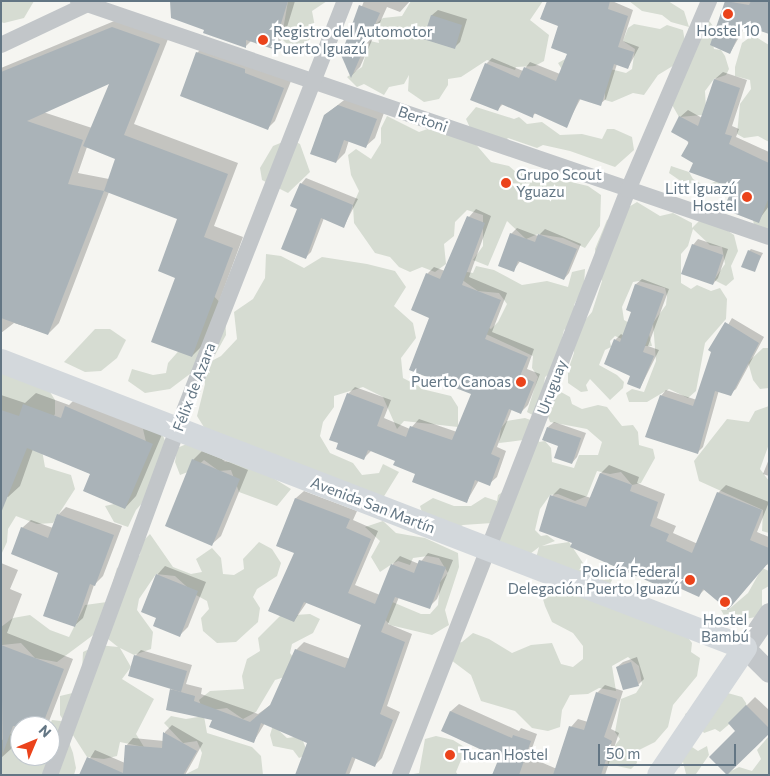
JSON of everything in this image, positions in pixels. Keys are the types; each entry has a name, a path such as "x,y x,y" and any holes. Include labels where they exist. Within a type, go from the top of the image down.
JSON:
{"main road":[{"name":"Avenida San Martín","path":"1,361 745,648"},
{"path":"658,775 745,648"}],"street":[{"name":"Félix de Azara","path":"50,775 177,429 344,1"},
{"name":"Uruguay","path":"400,775 490,549 628,190 709,1"},
{"name":"Bertoni","path":"87,2 769,237"},
{"path":"1,45 87,2"},
{"path":"769,614 745,648 769,672"}],"shaded area":[{"path":"1,1 34,1 24,18 4,23 1,22"},
{"path":"288,1 327,1 312,11 315,27 305,49 296,53 278,35 283,30"},
{"path":"411,1 543,1 530,20 549,35 544,61 535,66 516,67 515,70 487,60 461,77 448,79 448,85 439,99 424,102 408,91 409,75 404,84 389,87 384,95 364,84 357,87 347,77 362,67 370,41 379,43 376,24 383,18 402,16"},
{"path":"629,1 668,1 684,11 689,27 671,22 662,15 642,11"},
{"path":"707,18 716,30 712,40 714,49 721,50 729,69 726,75 714,79 705,91 706,109 702,115 679,117 671,103 689,27"},
{"path":"634,24 660,29 667,25 683,30 685,42 676,64 658,75 644,95 633,93 612,102 605,100 605,85 563,71 558,63 567,58 626,73 632,69 635,49 623,41 628,28"},
{"path":"753,35 769,45 769,142 758,136 744,138 737,134 740,104 751,89 750,80 735,76 735,67 742,43"},
{"path":"476,107 514,119 519,117 527,124 542,122 560,135 582,134 602,139 607,129 614,129 632,137 634,150 615,167 570,151 543,145 537,148 508,138 501,146 471,130 466,119"},
{"path":"387,116 419,132 439,125 467,134 491,162 509,166 517,173 530,172 545,176 557,174 571,182 588,186 601,195 600,226 585,248 563,238 538,234 526,239 507,221 488,266 473,260 483,246 483,215 467,210 455,222 454,236 444,244 446,264 435,272 422,267 410,272 399,267 390,257 375,253 354,223 353,205 359,191 351,175 348,155 356,149 371,159 381,143 381,128"},
{"path":"290,139 300,144 310,172 288,193 262,180 260,168 273,146"},
{"path":"671,166 689,172 693,179 705,186 721,179 733,182 728,189 701,195 669,173"},
{"path":"769,198 769,237 756,233 751,212 759,212"},
{"path":"637,202 660,216 673,213 692,223 692,228 699,221 721,226 734,235 738,251 731,266 734,279 726,286 714,280 725,264 722,247 710,245 693,229 688,246 681,254 681,283 691,289 697,285 711,291 720,288 727,299 726,319 705,343 696,391 688,398 669,389 647,402 629,402 626,393 632,389 644,392 656,361 653,323 666,305 667,296 665,288 639,281 633,282 622,307 624,320 649,334 652,346 638,346 615,336 610,341 611,347 605,350 599,365 617,375 624,382 623,388 610,400 590,379 586,385 588,391 581,392 568,383 568,370 574,353 573,334 592,312 602,281 597,270 595,249 607,220"},
{"path":"266,254 281,256 304,268 322,257 367,264 395,271 406,287 394,306 413,323 416,338 401,358 403,378 426,390 451,396 458,407 458,427 404,421 397,429 383,397 363,387 334,396 334,407 323,422 320,436 330,453 353,463 362,475 379,473 383,464 399,472 378,506 207,432 197,416 205,384 202,366 221,356 237,339 234,312 253,299 265,278"},
{"path":"476,266 494,270 522,285 547,281 568,287 572,272 585,269 584,286 574,305 579,319 564,330 554,370 545,377 540,419 527,412 538,377 532,368 533,356 475,329 480,323 491,329 498,322 507,304 499,293 478,291 458,277 461,271 473,273"},
{"path":"210,292 225,308 226,335 215,355 170,389 145,393 128,381 132,369 153,375 166,373 168,363 191,337"},
{"path":"95,329 110,329 126,340 117,358 101,371 85,372 64,362"},
{"path":"763,348 769,348 769,388 760,389 753,380 748,362"},
{"path":"1,369 50,392 55,400 55,414 40,439 45,467 71,475 75,489 53,523 37,524 16,516 8,529 7,542 1,555"},
{"path":"561,392 570,397 572,404 582,409 598,405 607,407 622,426 633,425 638,432 639,445 653,449 655,458 641,483 632,485 621,472 610,474 597,471 587,496 575,501 558,494 550,495 540,509 535,530 541,536 547,535 555,541 542,546 569,542 587,569 605,569 614,576 610,584 683,631 692,643 691,652 700,658 697,676 673,705 668,727 655,742 635,752 637,763 631,769 608,764 607,756 620,739 615,732 621,699 636,693 642,684 639,666 628,657 612,666 616,691 599,688 588,694 570,695 562,710 560,727 548,731 532,728 515,711 481,701 471,675 447,657 446,646 462,642 473,633 489,639 512,653 531,645 552,643 561,664 573,667 583,659 583,646 573,633 552,622 545,606 540,589 551,582 536,558 539,547 530,554 501,546 492,523 463,525 447,533 426,525 420,506 433,498 454,506 471,506 485,497 497,501 498,495 514,485 523,440 499,443 501,428 507,421 525,418 539,423 539,442 545,441 551,448 552,462 574,468 579,455 598,455 602,442 587,429 550,422 547,414 551,402"},
{"path":"769,406 769,444 760,469 769,481 769,533 762,531 763,510 699,481 694,461 727,419 749,422 755,411"},
{"path":"143,429 162,433 169,451 157,486 136,510 128,527 114,522 105,506 123,502 147,446"},
{"path":"194,441 213,450 225,462 244,460 291,489 277,506 239,492 231,470 219,471 204,460 193,470 180,475 175,462 177,448"},
{"path":"383,521 396,533 425,538 458,553 459,567 445,610 449,625 432,635 390,625 380,614 390,601 421,614 430,614 438,605 440,582 448,573 439,558 428,556 413,558 410,565 398,561 380,572 371,557 380,541 365,527"},
{"path":"150,534 173,567 191,574 202,572 196,559 212,548 221,558 223,574 234,575 244,569 243,559 259,542 272,549 281,563 277,576 257,589 253,597 260,608 258,622 236,642 217,643 203,631 201,618 209,609 207,601 196,595 175,576 156,574 139,599 137,610 153,632 151,649 134,655 120,648 131,667 122,679 154,699 136,734 144,747 120,742 117,756 104,759 87,757 60,715 60,696 81,691 83,652 98,645 118,647 108,639 104,627 57,662 35,658 21,643 2,645 1,627 13,618 30,615 50,630 69,637 85,605 107,602 117,568 140,555 141,543"},
{"path":"762,568 769,571 769,586 762,590 762,609 756,617 728,622 721,610 728,610 748,593"},
{"path":"310,614 320,619 313,633 292,644 290,653 295,660 291,675 275,680 256,712 243,719 227,708 203,711 199,700 210,691 244,689 242,676 247,659 260,651 258,638 280,616"},
{"path":"706,687 742,697 746,703 747,709 720,732 715,729 704,733 699,726 688,721 685,714 691,711"},
{"path":"171,716 186,719 204,716 207,733 252,747 261,756 263,775 184,775 198,768 202,753 197,741 183,743 164,723"},
{"path":"61,721 73,753 76,768 74,775 1,775 1,741 10,734 10,766 60,766"},
{"path":"273,725 287,738 295,737 303,741 308,754 299,758 293,750 273,746 270,735"},
{"path":"436,736 453,740 466,748 456,772 458,775 408,775 419,773 425,739"},
{"path":"769,736 769,775 723,775 739,767 752,771 761,759 757,750"},
{"path":"707,746 709,755 696,774 686,774 683,762 679,768 673,761 692,747 698,751"}],"building":[{"path":"170,1 288,1 273,49 246,40 246,48 203,33 204,30 171,18"},
{"path":"547,1 610,1 608,9 628,16 618,47 634,52 628,69 614,64 601,106 579,99 567,128 534,113 533,118 501,104 498,111 470,100 485,63 519,78 524,67 556,81 567,54 551,48 558,26 540,19"},
{"path":"725,1 749,5 751,1 769,1 769,34 743,25 730,54 710,45"},
{"path":"359,5 380,13 351,78 341,55"},
{"path":"431,15 462,25 455,49 423,39"},
{"path":"112,27 160,44 124,135 228,174 204,237 233,248 192,357 151,342 175,278 158,271 177,219 104,191 48,335 1,318 1,72","holes":["109,84 83,146 115,159 104,191 68,184 83,140 27,121"]},
{"path":"196,52 245,69 245,73 284,88 268,130 180,96"},
{"path":"714,79 740,88 725,134 732,136 729,144 769,163 769,197 759,223 723,209 733,188 689,172 693,163 681,156 689,142 671,132 679,116 698,126"},
{"path":"338,105 377,119 366,148 344,140 336,163 310,154 324,115"},
{"path":"300,183 353,205 344,228 321,218 306,259 281,249 297,209 290,206"},
{"path":"467,216 485,223 462,285 501,300 485,339 528,357 520,376 534,382 521,414 509,409 491,454 500,458 490,486 475,480 467,503 412,482 415,474 393,465 395,461 368,450 364,460 336,449 338,443 329,440 347,393 384,407 377,426 406,437 410,426 452,440 471,394 409,370 429,318 411,310 426,273 440,279"},
{"path":"510,233 535,242 538,234 577,249 564,280 518,261 514,272 498,266"},
{"path":"692,244 723,255 713,285 681,274"},
{"path":"748,250 761,256 755,272 741,267"},
{"path":"635,284 664,294 643,352 654,356 640,389 627,384 630,376 604,364 614,339 620,342 631,312 626,310"},
{"path":"725,322 759,343 731,396 715,391 698,454 645,437 660,395 693,406 711,352 708,350"},
{"path":"23,404 61,418 65,406 153,444 125,509 83,491 90,474 27,448 1,513 1,410 19,416"},
{"path":"547,427 581,438 572,464 554,458 558,446 542,440"},
{"path":"192,459 240,479 212,546 165,526"},
{"path":"600,473 632,485 630,491 658,502 650,526 669,534 666,541 692,553 717,492 762,510 750,540 769,548 769,562 728,610 703,589 699,597 668,583 666,589 570,547 572,543 539,531 550,495 586,507"},
{"path":"295,498 350,519 346,528 371,539 348,593 375,604 391,564 414,573 419,560 446,567 430,609 395,597 381,632 405,642 380,714 393,720 375,767 352,757 345,775 295,775 307,743 261,723 254,743 209,727 212,720 166,710 170,689 195,696 194,701 250,722 270,705 295,649 345,668 361,625 304,602 294,622 268,611 294,553 276,546"},
{"path":"57,514 114,535 95,586 90,584 75,627 43,616 58,573 11,554 21,527 48,538"},
{"path":"156,574 198,591 180,637 153,626 156,618 141,612"},
{"path":"1,645 64,669 46,716 10,716 10,734 3,753"},
{"path":"134,655 187,671 181,692 128,676"},
{"path":"631,662 639,686 623,690 616,667"},
{"path":"596,692 617,699 604,737 612,741 601,775 553,775 569,726 584,730"},
{"path":"746,705 769,728 769,734 727,775 709,757 735,731 728,723"},
{"path":"450,711 512,738 513,735 531,741 519,775 492,775 499,758 441,731"},
{"path":"163,732 197,751 183,775 79,775 87,757 123,773 125,745 162,748"}],"place":[{"name":"Hostel 10","path":"728,14"},
{"name":"Registro del Automotor Puerto Iguazú","path":"263,40"},
{"name":"Grupo Scout Yguazu","path":"506,183"},
{"name":"Litt Iguazú Hostel","path":"747,197"},
{"name":"Puerto Canoas","path":"521,382"},
{"name":"Policía Federal Delegación Puerto Iguazú","path":"690,580"},
{"name":"Hostel Bambú","path":"725,602"},
{"name":"Tucan Hostel","path":"450,755"}]}
